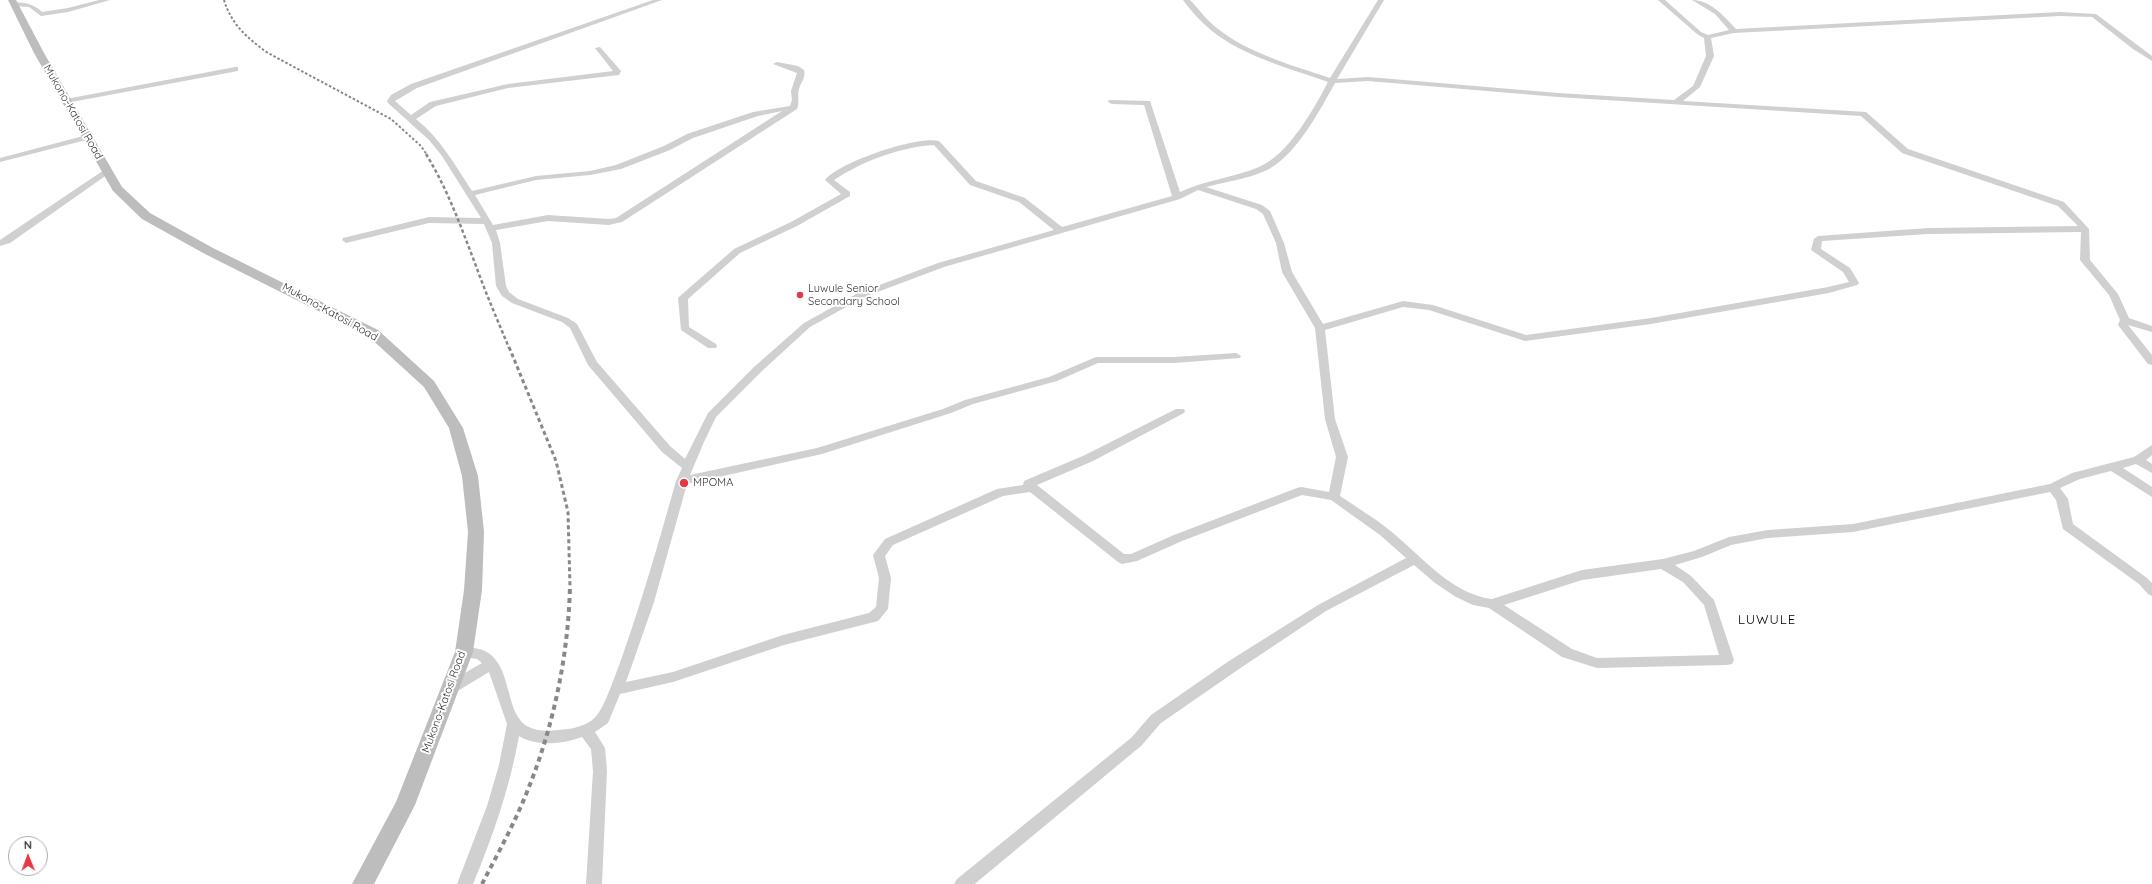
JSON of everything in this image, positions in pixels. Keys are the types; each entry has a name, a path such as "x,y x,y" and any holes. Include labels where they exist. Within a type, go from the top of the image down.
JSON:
{"main road":[{"name":"Mukono-Katosi Road","path":"13,2 66,101 117,189 146,216 209,251 373,333 396,352 429,384 456,428 470,476 476,532 473,590 464,652 405,805 363,884"}],"street":[{"path":"13,2 31,5 41,14 68,10 107,0"},
{"path":"659,0 404,91 391,102 428,133 436,146 445,155 489,224 496,243 501,286 505,294 515,301 565,320 574,326 592,363 666,448 687,466"},
{"path":"1186,0 1215,30 1244,47 1268,59 1332,81 1368,79 1558,95 1863,114 1905,151 2061,204 2085,229 2085,260 2113,294 2125,320 2123,325 2152,362"},
{"path":"514,724 526,733 547,737 571,735 586,731 603,719 648,602 687,466 712,415 807,326 861,295 941,265 1177,197 1197,187 1263,169 1282,155 1312,119 1332,81 1381,0"},
{"path":"1661,0 1699,33 1707,37 1734,31 2060,14 2094,15 2135,48 2152,59"},
{"path":"1695,0 1716,14 1734,31"},
{"path":"1676,102 1696,87 1710,56 1707,37"},
{"path":"410,119 433,104 508,86 616,73 617,71 598,48"},
{"path":"346,240 429,220 489,224 548,218 609,222 619,220 794,107 797,100 795,89 801,78 801,72 795,68 777,64"},
{"path":"66,101 235,69"},
{"path":"1112,102 1147,103 1177,197"},
{"path":"470,194 536,178 583,174 618,167 667,148 690,136 756,114 794,107"},
{"path":"0,160 87,137"},
{"path":"712,346 684,328 683,298 724,264 736,250 794,224 847,194 829,180 840,171 868,159 924,143 936,143 973,183 1022,200 1060,230"},
{"path":"0,243 7,241 107,172"},
{"path":"1197,187 1259,207 1267,213 1280,243 1287,272 1320,328 1330,419 1342,456 1334,497"},
{"path":"1320,328 1403,304 1430,307 1526,338 1651,321 1829,290 1854,283 1847,270 1816,250 1818,239 1928,231 2085,229"},
{"path":"2125,320 2152,329"},
{"path":"682,482 818,450 947,411 969,402 1053,379 1096,360 1174,360 1236,356"},
{"path":"1028,484 1088,458 1180,411"},
{"path":"1492,604 1582,575 1663,564 1698,554 1729,541 1768,534 1853,528 2053,487 2076,476 2138,460 2152,449"},
{"path":"2138,460 2152,469"},
{"path":"2112,466 2152,493"},
{"path":"1028,484 1122,559 1133,558 1178,538 1301,491 1334,497 1384,532 1439,580 1460,594 1477,602 1492,604 1568,653 1597,663 1727,660 1710,603 1687,579 1663,564"},
{"path":"615,690 673,677 784,640 873,617 882,609 884,578 879,555 889,542 1001,492 1031,488 1028,484"},
{"path":"2053,487 2062,498 2067,526 2143,581 2152,591"},
{"path":"962,884 1136,742 1156,719 1179,702 1322,608 1415,559"},
{"path":"464,652 480,654 492,663 514,724 503,781 482,845 465,884"},
{"path":"451,688 477,670 492,663"},
{"path":"586,731 598,748 600,771 600,795 594,884"}],"railway":[{"path":"224,0 227,9 236,24 261,48 391,119 421,146 427,155"},
{"path":"426,154 454,209 509,348"},
{"path":"509,347 556,461 568,512 570,586"},
{"path":"482,884 518,813 548,731 566,645 570,586"}],"place":[{"name":"Luwule Senior Secondary School","path":"800,295"},
{"name":"MPOMA","path":"684,483"}],"district":[{"name":"LUWULE","path":"1767,620"}]}
